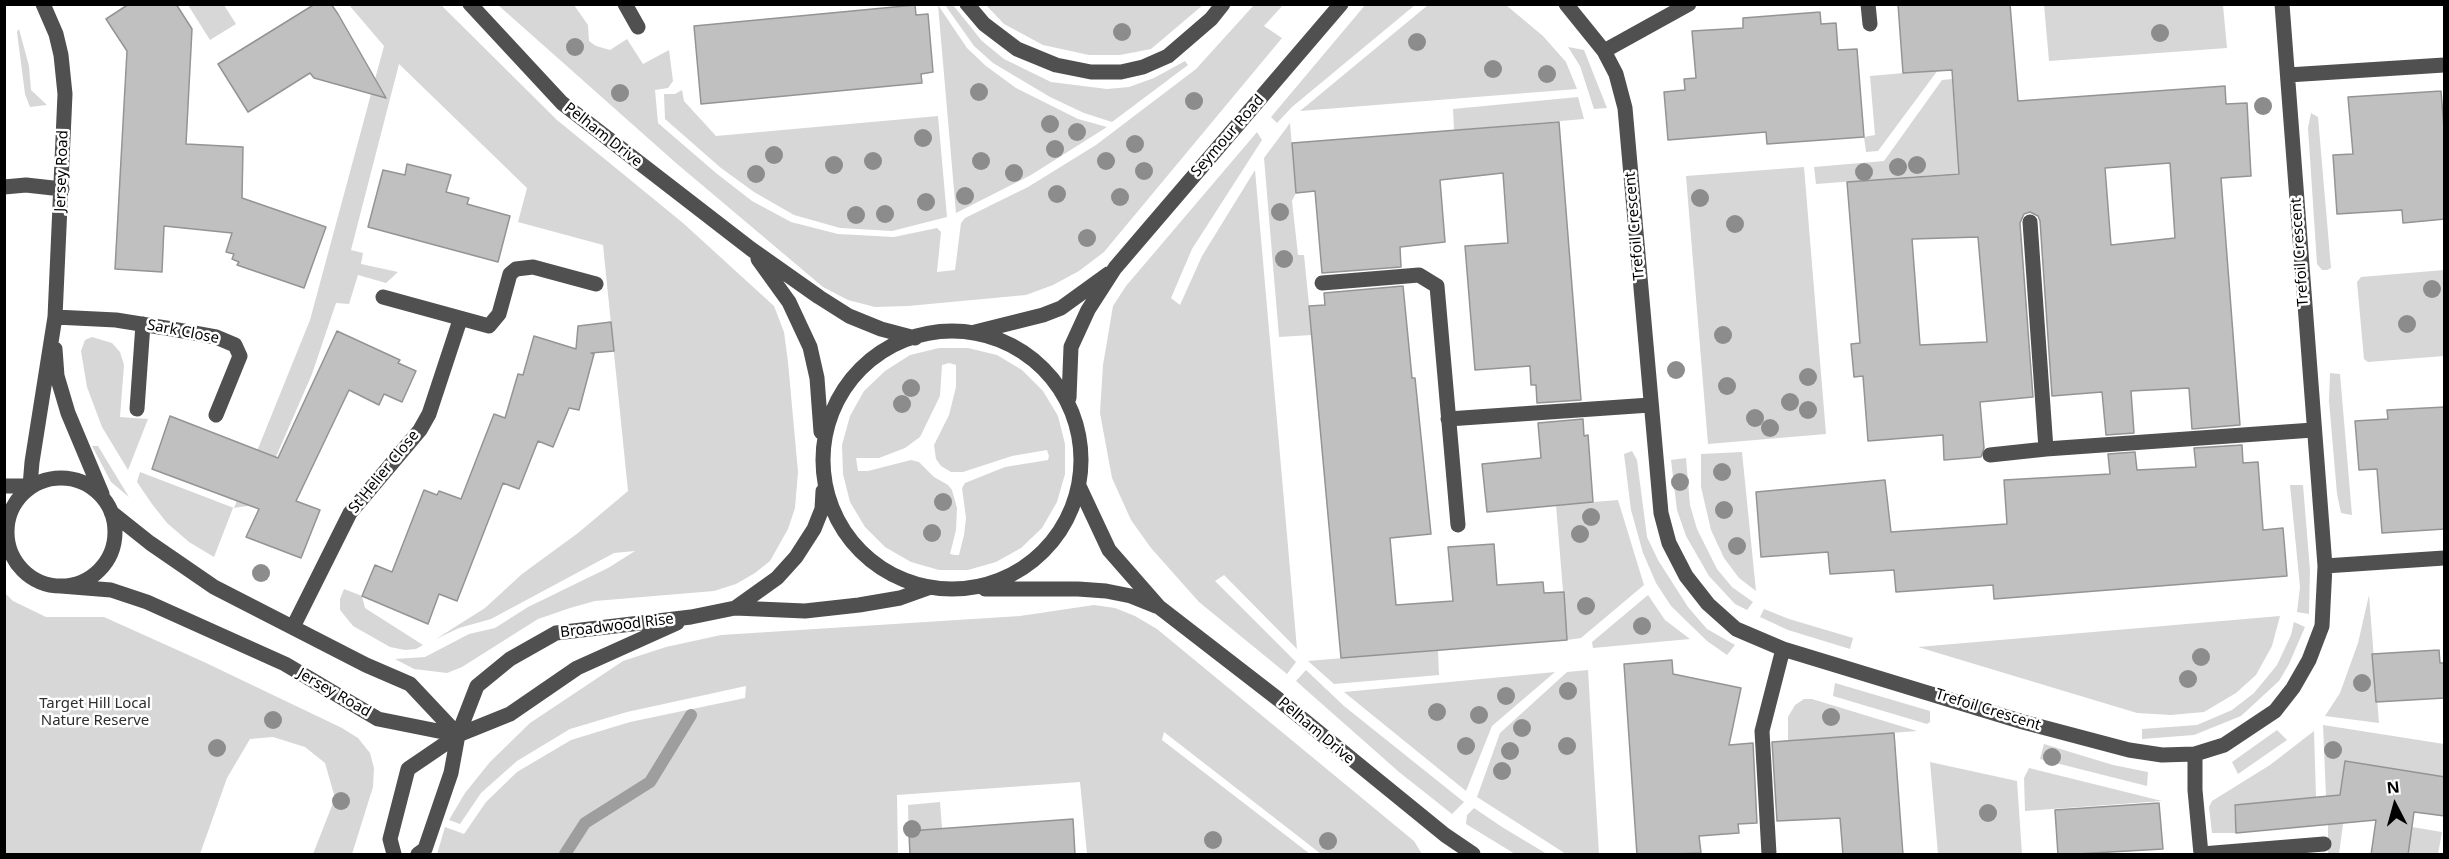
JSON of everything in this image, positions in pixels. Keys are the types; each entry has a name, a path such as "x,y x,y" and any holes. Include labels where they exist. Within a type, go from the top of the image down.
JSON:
{"street":[{"name":"Jersey Road","path":"30,486 40,404 55,317 62,189 64,73 56,34 43,4"},
{"name":"Pelham Drive","path":"470,4 562,103 751,249 849,316 881,329 915,338"},
{"path":"625,4 638,27"},
{"path":"967,4 984,24 1017,49 1056,65 1091,72 1121,72 1143,68 1168,56 1211,19 1223,4"},
{"name":"Seymour Road","path":"1069,398 1071,346 1089,310 1115,268 1341,4"},
{"name":"Trefoil Crescent","path":"1566,4 1604,51 1616,74 1625,108 1661,513 1669,543 1686,576 1708,604 1736,629 1783,649 2023,722 2129,750 2162,755 2196,754 2224,745 2275,711 2293,688 2309,660 2322,626 2325,566 2282,4"},
{"path":"1604,51 1689,4"},
{"path":"1868,4 1870,24"},
{"path":"2288,75 2445,65"},
{"path":"4,187 26,185 62,189"},
{"path":"2030,222 2046,449"},
{"name":"Pelham Drive","path":"751,249 789,302 810,347 817,378 822,450"},
{"path":"383,297 478,326 489,326 494,323 499,314 510,274 524,266 596,284"},
{"name":"Seymour Road","path":"975,332 1043,315 1061,308 1115,268"},
{"path":"1322,283 1419,275 1437,286 1458,525"},
{"name":"Sark Close","path":"55,317 143,324 216,337 235,345 240,356 216,416"},
{"name":"St Helier Close","path":"293,627 350,513 372,483 420,430 429,414 460,320"},
{"path":"137,409 143,324"},
{"path":"940,331 975,332 1020,350 1036,362 1069,398 1080,446 1079,486 1066,519 1044,550 1005,577 960,589 928,588 903,580 863,555 836,518 823,479 822,450 832,409 845,386 872,357 915,338 940,331"},
{"name":"Jersey Road","path":"52,340 57,376 71,423 90,470 109,508 199,577 254,609 366,665 410,684 458,735"},
{"path":"1448,419 1650,405"},
{"path":"1990,455 2313,430"},
{"path":"4,486 30,486 44,481 68,478 91,486 109,508 115,527 113,543 103,565 85,580 62,586 38,580 19,566 4,550"},
{"name":"Broadwood Rise","path":"735,608 777,578 796,557 814,529 822,509 823,479"},
{"path":"19,566 8,544 8,521 13,505 30,486"},
{"name":"Pelham Drive","path":"1079,486 1109,550 1159,607 1278,699 1446,836 1473,855"},
{"path":"2325,566 2445,558"},
{"name":"Jersey Road","path":"62,586 111,590 147,602 285,664 378,719 458,735"},
{"name":"Broadwood Rise","path":"458,735 477,686 510,659 556,633 691,617 735,608 816,610 900,598 928,588"},
{"name":"Pelham Drive","path":"960,589 1078,589 1131,596 1159,607"},
{"name":"Broadwood Rise","path":"458,735 510,714 577,668 691,617"},
{"path":"1769,855 1762,731 1783,649"},
{"path":"394,855 390,839 408,769 458,735"},
{"path":"418,855 424,849 451,773 458,735"},
{"path":"2196,754 2195,790 2202,855 2324,844"}],"green space":[{"path":"1366,4 1415,5 1292,107 1277,123 1271,117"},
{"path":"188,5 224,5 236,24 210,40"},
{"path":"349,5 441,5 557,120 683,223 774,306 784,332 798,472 795,508 788,529 770,561 736,584 714,591 595,601 538,619 462,667 447,673 414,669 395,659 425,657 469,634 495,628 528,607 608,568 635,551 614,553 491,619 459,628 436,639 485,608 522,574 578,533 628,491 603,245 518,222 527,188 399,64 351,250 363,253 361,264 398,272 386,283 358,275 349,304 336,303 312,374 255,505 234,508 310,320 384,46"},
{"path":"498,5 574,5 588,25 589,41 596,46 610,50 627,39 643,64 669,50 673,81 668,88 655,90 658,123 716,173 752,201 791,222 838,234 894,237 937,228 941,232 937,272 955,270 961,223 965,218 1028,187 1096,145 1196,69 1254,5 1283,5 1264,26 1282,38 1104,252 1079,271 1053,285 1026,295 875,307 848,300 823,287 676,163"},
{"path":"938,5 967,48 986,66 1016,88 1078,119 1107,127 1031,175 956,213"},
{"path":"945,5 953,5 982,41 1004,59 1051,82 1107,89 1129,87 1154,78 1185,61 1188,65 1112,122 1084,113 1050,97 993,63 974,46"},
{"path":"986,5 1203,5 1151,49 1120,55 1089,55 1043,45 1004,24"},
{"path":"1428,5 1506,5 1543,36 1566,62 1577,89 1300,111"},
{"path":"2044,5 2223,5 2227,48 2049,61"},
{"path":"19,29 29,66 31,90 47,105 30,107 25,94 17,32"},
{"path":"1568,47 1584,50 1607,108 1594,109 1580,66"},
{"path":"1938,70 1878,151 1866,152 1864,137 1875,135 1870,76"},
{"path":"1952,79 1959,173 1816,184 1814,167 1884,161 1942,80"},
{"path":"682,90 684,101 716,136 938,116 947,217 892,231 840,228 794,215 754,192 721,168 665,119 664,94 675,94"},
{"path":"1578,97 1584,119 1454,130 1453,109"},
{"path":"2311,113 2318,117 2331,268 2327,270 2322,270 2317,264 2308,128"},
{"path":"1290,123 1296,193 1292,201 1298,255 1304,255 1312,335 1279,337 1264,158"},
{"path":"1257,132 1262,140 1192,249 1171,298 1180,305 1202,256 1255,170 1297,649 1224,575 1215,581 1296,662 1287,674 1199,602 1151,548 1131,520 1112,478 1100,413 1103,365 1113,306 1126,286"},
{"path":"1804,167 1826,434 1708,444 1686,176"},
{"path":"2444,270 2444,356 2368,362 2364,359 2357,282 2361,277"},
{"path":"92,337 112,343 120,352 124,365 120,417 148,419 128,470 102,427 87,387 81,351 85,340"},
{"path":"939,348 968,348 997,355 1022,370 1043,391 1058,416 1065,444 1065,474 1057,502 1042,528 1021,548 996,562 968,570 939,570 911,562 885,547 865,527 850,502 843,474 842,445 850,416 864,391 885,371 910,355","holes":["949,363 956,365 956,387 949,415 934,445 936,459 941,466 951,472 963,472 1012,456 1047,450 1049,456 1048,460 1005,467 965,483 962,488 966,518 959,555 950,554 956,530 957,508 952,490 948,485 934,477 919,462 911,460 868,471 858,471 856,458 879,458 905,448 920,437 940,396 942,365"]},
{"path":"2330,373 2340,374 2352,515 2341,513 2337,494 2329,401"},
{"path":"92,446 98,446 129,497 111,482"},
{"path":"1632,451 1637,460 1647,537 1658,560 1688,607 1707,629 1735,645 1727,655 1707,641 1671,606 1656,583 1643,553 1631,510 1624,454"},
{"path":"1742,452 1756,591 1739,578 1724,558 1711,530 1701,487 1701,454"},
{"path":"1686,458 1690,505 1697,529 1717,569 1732,587 1753,602 1747,610 1735,604 1709,576 1686,536 1677,510 1671,460"},
{"path":"140,472 234,508 214,557 189,542 167,523 137,482"},
{"path":"2290,485 2303,485 2310,570 2309,614 2297,612 2300,587"},
{"path":"1618,500 1644,585 1581,638 1567,640 1556,505"},
{"path":"344,589 362,596 365,608 423,645 416,649 405,650 390,647 353,626 340,610 340,599"},
{"name":"Target Hill Local Nature Reserve","path":"5,593 13,601 46,617 104,617 204,662 342,728 358,738 370,753 374,768 373,787 352,854 313,854 335,798 325,763 305,747 273,737 250,739 227,778 200,854 5,854"},
{"path":"1648,595 1665,620 1690,639 1593,648 1592,642"},
{"path":"2369,595 2379,723 2325,716 2340,693 2358,643"},
{"path":"1094,605 1115,608 1157,629 1414,841 1422,854 1321,854 1164,732 1162,740 1310,854 1087,854 1080,782 897,795 898,854 437,854 445,827 464,834 486,802 517,772 571,740 630,722 745,698 746,686 627,712 570,729 517,761 481,793 460,824 449,820 465,793 490,762 530,723 623,661 666,647 721,635 1020,616"},
{"path":"1764,609 1853,638 1850,649 1788,630 1760,617"},
{"path":"2280,616 2272,646 2256,675 2236,693 2204,712 2171,715 2137,713 1918,647"},
{"path":"2294,622 2305,627 2289,664 2279,681 2241,716 2194,735 2142,739 2142,729 2197,725 2232,710 2254,693 2277,665 2291,635"},
{"path":"1438,650 1439,675 1334,684 1308,661"},
{"path":"1306,670 1344,706 1464,802 1452,814 1399,772 1296,681"},
{"path":"1588,670 1599,854 1566,854 1477,797 1500,733 1567,672"},
{"path":"1555,672 1492,726 1466,791 1344,692"},
{"path":"1835,683 1930,711 1930,722 1927,724 1833,696"},
{"path":"1804,699 1812,699 1917,731 1788,741 1788,717 1795,705"},
{"path":"2323,725 2444,744 2444,777 2345,761 2339,800 2326,797"},
{"path":"2277,730 2287,740 2238,774 2232,762"},
{"path":"2314,731 2316,797 2234,805 2236,833 2212,833 2209,807 2212,801 2270,765"},
{"path":"2044,744 2113,765 2148,772 2147,786 2040,759"},
{"path":"1930,762 2017,781 2022,854 1938,854"},
{"path":"2029,768 2162,801 2025,811 2024,778"},
{"path":"940,802 944,854 909,854 908,805"},
{"path":"1474,808 1547,854 1515,854 1466,824 1467,815"},
{"path":"2328,815 2344,817 2339,854 2328,854"},
{"path":"2412,827 2442,832 2438,854 2408,854"}],"building":[{"path":"129,4 176,4 192,29 186,144 243,147 242,198 326,227 304,288 237,265 239,262 232,259 234,254 226,252 232,233 164,226 162,272 115,269 127,51 106,19"},
{"path":"315,4 331,4 386,98 314,78 310,73 248,112 218,64"},
{"path":"1898,4 2010,4 2018,101 2225,86 2226,104 2247,103 2251,176 2221,178 2240,425 2192,429 2189,388 2131,391 2134,433 2106,435 2102,392 2052,396 2040,221 2038,216 2030,212 2024,214 2020,223 2033,397 1980,402 1984,448 1981,457 1944,460 1943,435 1868,441 1863,376 1854,377 1851,344 1860,343 1847,182 1959,174 1952,70 1903,73","holes":["2170,163 2175,238 2111,245 2105,168","1978,237 1987,342 1920,345 1912,239"]},
{"path":"915,5 916,15 928,14 933,72 921,74 922,83 701,104 694,26"},
{"path":"1820,12 1821,24 1836,23 1838,50 1857,49 1864,137 1767,144 1766,132 1668,140 1664,92 1685,90 1684,79 1696,78 1692,31 1743,28 1743,18"},
{"path":"2441,91 2445,140 2445,219 2403,223 2402,210 2337,214 2333,155 2353,154 2348,97"},
{"path":"1559,122 1581,400 1537,403 1536,385 1531,385 1530,366 1475,370 1465,246 1508,243 1503,173 1440,180 1445,242 1400,247 1401,267 1322,273 1315,191 1296,193 1292,143"},
{"path":"407,164 451,175 446,192 469,198 467,204 510,216 498,262 368,227 383,170 405,175"},
{"path":"1403,286 1431,534 1390,538 1396,605 1453,601 1448,547 1494,544 1497,585 1543,582 1544,593 1564,592 1567,640 1341,658 1309,306 1325,305 1324,293"},
{"path":"611,322 614,351 591,353 594,354 579,410 569,408 553,447 538,441 519,489 503,483 457,601 439,594 428,624 362,596 375,565 392,572 424,490 437,495 439,491 461,499 494,414 505,418 518,374 523,375 534,336 576,349 578,326"},
{"path":"337,331 400,360 398,363 416,371 402,402 384,394 379,405 349,390 296,501 320,510 301,558 246,537 259,509 152,469 170,416 278,458"},
{"path":"2445,407 2445,529 2382,533 2377,469 2359,470 2355,421 2388,419 2387,410"},
{"path":"1583,419 1584,436 1588,435 1593,502 1487,512 1482,464 1541,458 1538,423"},
{"path":"2242,445 2243,463 2258,462 2263,530 2283,528 2287,576 1994,599 1993,585 1896,592 1894,570 1830,574 1828,552 1761,557 1756,492 1885,480 1891,532 2007,524 2004,480 2110,474 2108,454 2135,452 2137,470 2196,467 2194,448"},
{"path":"2439,650 2440,663 2445,663 2445,698 2376,702 2372,654"},
{"path":"1672,660 1673,674 1741,688 1729,745 1753,743 1757,823 1738,824 1739,833 1699,836 1701,853 1637,855 1624,664"},
{"path":"1894,733 1903,855 1843,855 1840,818 1777,821 1772,742"},
{"path":"2345,761 2445,777 2445,816 2414,812 2408,855 2371,855 2376,820 2236,833 2235,805 2340,795"},
{"path":"2159,803 2163,849 2058,855 2055,810"},
{"path":"1073,819 1075,855 910,855 909,831"}],"waterway":[{"path":"565,854 585,823 650,782 691,715"}]}
